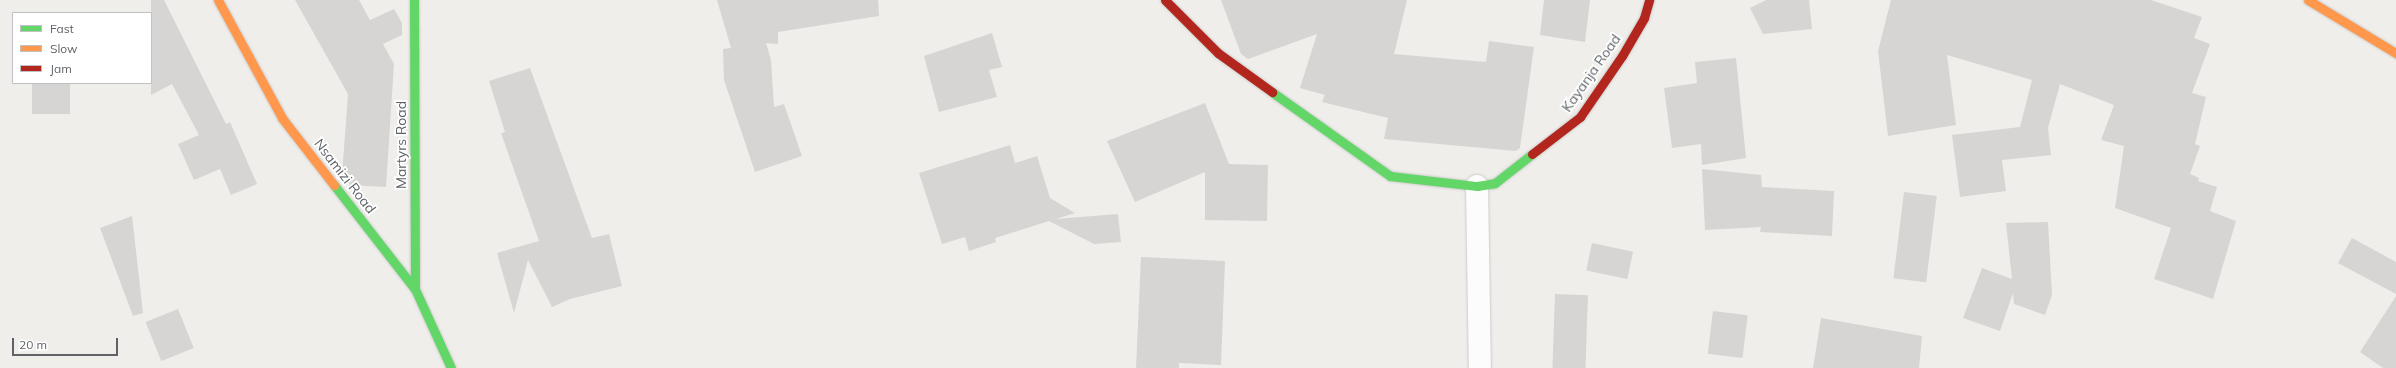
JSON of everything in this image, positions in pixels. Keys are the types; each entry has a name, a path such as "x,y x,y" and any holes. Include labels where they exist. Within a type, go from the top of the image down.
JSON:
{"street":[{"name":"Nsamizi Road","path":"218,0 282,118 415,289 451,368"},
{"name":"Martyrs Road","path":"414,0 415,289"},
{"path":"1165,0 1218,53 1390,176 1477,186 1480,368"},
{"name":"Kayanja Road","path":"1477,186 1495,182 1580,117 1622,56 1644,18 1649,0"},
{"path":"2308,0 2396,53"}],"building":[{"path":"151,0 164,0 226,124 230,122 257,184 231,195 220,169 194,180 178,144 199,135 172,84 151,95"},
{"path":"295,0 359,0 370,20 394,9 402,23 402,35 383,44 394,64 386,187 350,185 342,175 348,94"},
{"path":"717,0 878,0 879,16 778,32 778,44 766,43 771,60 774,107 784,104 802,156 755,172 724,80 723,49 731,48"},
{"path":"1221,0 1407,0 1394,54 1486,62 1489,41 1534,47 1520,148 1516,151 1384,139 1388,118 1322,102 1325,95 1300,88 1317,34 1248,59 1241,54"},
{"path":"1544,0 1590,0 1585,42 1540,35"},
{"path":"1766,0 1809,0 1812,29 1763,34 1750,8"},
{"path":"1891,0 2151,0 2202,17 2194,38 2210,44 2192,93 2206,97 2195,144 2200,146 2190,174 2199,178 2198,181 2217,187 2210,211 2236,221 2213,299 2154,279 2171,228 2115,208 2124,146 2101,140 2114,105 2060,84 2048,128 2051,155 2002,160 2006,191 1960,197 1952,135 2020,127 2032,80 1947,55 1956,125 1888,136 1878,51"},
{"path":"992,33 1002,67 989,70 997,97 939,112 924,56"},
{"path":"1736,58 1746,158 1702,165 1701,144 1672,148 1664,88 1697,83 1695,62"},
{"path":"530,68 592,238 609,234 622,286 570,299 552,307 528,260 514,313 497,253 539,241 501,133 505,132 489,81"},
{"path":"32,84 70,84 70,114 32,114"},
{"path":"1205,103 1229,164 1268,165 1267,221 1205,220 1205,172 1135,202 1107,141"},
{"path":"1010,145 1015,163 1037,156 1050,198 1075,213 1056,219 1118,214 1121,242 1094,244 1049,221 995,238 996,242 969,251 965,237 942,244 919,173"},
{"path":"1702,169 1761,175 1762,187 1834,191 1832,236 1760,232 1761,227 1705,230"},
{"path":"1904,192 1937,196 1926,282 1893,278"},
{"path":"132,216 143,313 133,316 100,228"},
{"path":"2048,222 2052,295 2045,315 2014,304 2013,293 2000,331 1963,318 1982,268 2012,279 2006,223"},
{"path":"2352,238 2396,262 2396,294 2338,263"},
{"path":"1592,243 1633,252 1627,279 1586,270"},
{"path":"1141,257 1225,261 1221,365 1179,363 1179,368 1136,368"},
{"path":"1555,294 1588,295 1585,368 1552,368"},
{"path":"2396,296 2396,368 2383,368 2360,352"},
{"path":"178,309 194,348 161,361 146,322"},
{"path":"1713,311 1748,315 1742,358 1708,354"},
{"path":"1821,318 1922,336 1919,368 1813,368"}],"traffic: fast":[{"path":"414,0 415,289"},
{"path":"1272,92 1390,176 1477,186 1495,183 1532,154"},
{"path":"334,185 415,289 451,368"}],"traffic: slow":[{"path":"218,0 282,118 334,185"},
{"path":"2308,0 2396,53"}],"traffic: jam":[{"path":"1165,0 1218,53 1272,92"},
{"path":"1532,154 1580,117 1622,56 1644,18 1649,0"}]}
